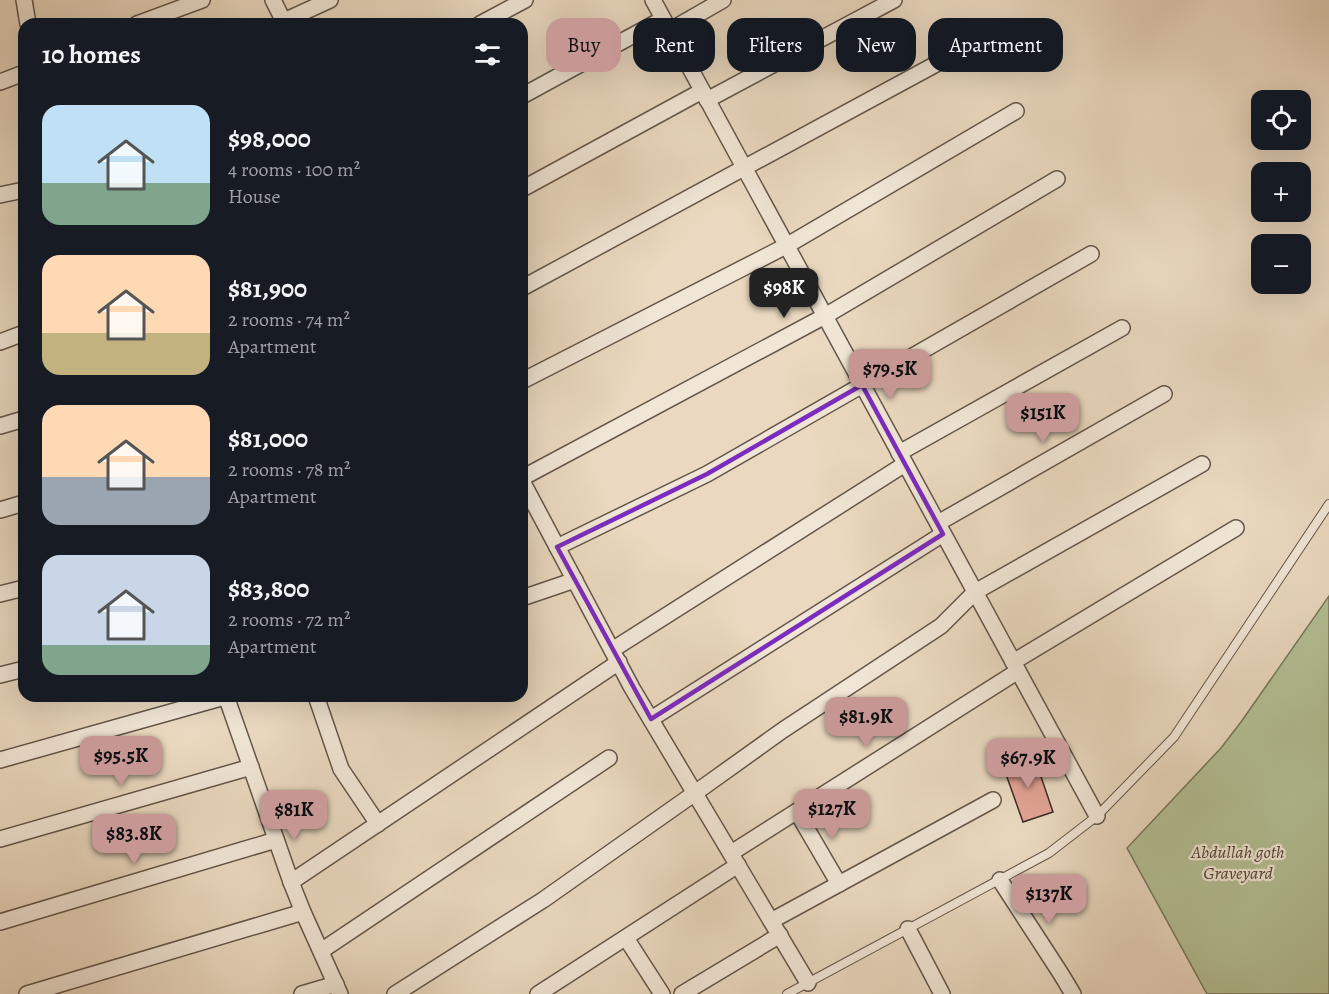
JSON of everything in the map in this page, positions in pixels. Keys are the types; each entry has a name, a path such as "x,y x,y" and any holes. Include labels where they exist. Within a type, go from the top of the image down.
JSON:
{"street":[{"path":"24,0 27,18"},
{"path":"153,18 202,0"},
{"path":"273,0 282,18"},
{"path":"294,18 330,0"},
{"path":"491,18 525,0"},
{"path":"653,0 662,18"},
{"path":"682,18 723,0"},
{"path":"528,186 894,0"},
{"path":"528,93 633,41"},
{"path":"528,285 928,69"},
{"path":"692,72 1097,816"},
{"path":"0,82 18,75"},
{"path":"528,378 786,246 1016,111"},
{"path":"528,476 825,316 1057,179"},
{"path":"0,195 18,190"},
{"path":"558,547 707,474 1091,254"},
{"path":"291,882 378,824 902,458 1122,328"},
{"path":"0,342 18,335"},
{"path":"651,719 940,529 1164,394"},
{"path":"0,426 18,421"},
{"path":"395,994 543,900 783,730 941,626 975,592 1202,464"},
{"path":"0,510 18,505"},
{"path":"529,509 558,547 651,719 808,983"},
{"path":"538,994 626,938 797,812 1016,667 1236,528"},
{"path":"528,596 575,580"},
{"path":"0,594 18,590"},
{"path":"0,675 18,670"},
{"path":"0,760 205,702"},
{"path":"228,702 291,882 338,989 302,994"},
{"path":"318,702 341,769 378,824"},
{"path":"321,951 609,758"},
{"path":"0,839 251,767"},
{"path":"771,921 993,800"},
{"path":"797,812 839,884"},
{"path":"0,922 276,840"},
{"path":"1000,879 1068,992"},
{"path":"27,994 303,912"},
{"path":"908,929 942,994"},
{"path":"682,994 780,935"},
{"path":"626,938 662,994"}],"lane":[{"path":"787,994 1049,853 1097,816 1174,737 1329,504"}],"highlighted area":[{"path":"862,385 943,534 651,719 557,547 707,474"}],"green space":[{"name":"Abdullah goth Graveyard","path":"1329,596 1329,994 1207,994 1127,848 1221,748"}],"building":[{"path":"1034,756 1053,812 1023,822 1003,766"}]}
